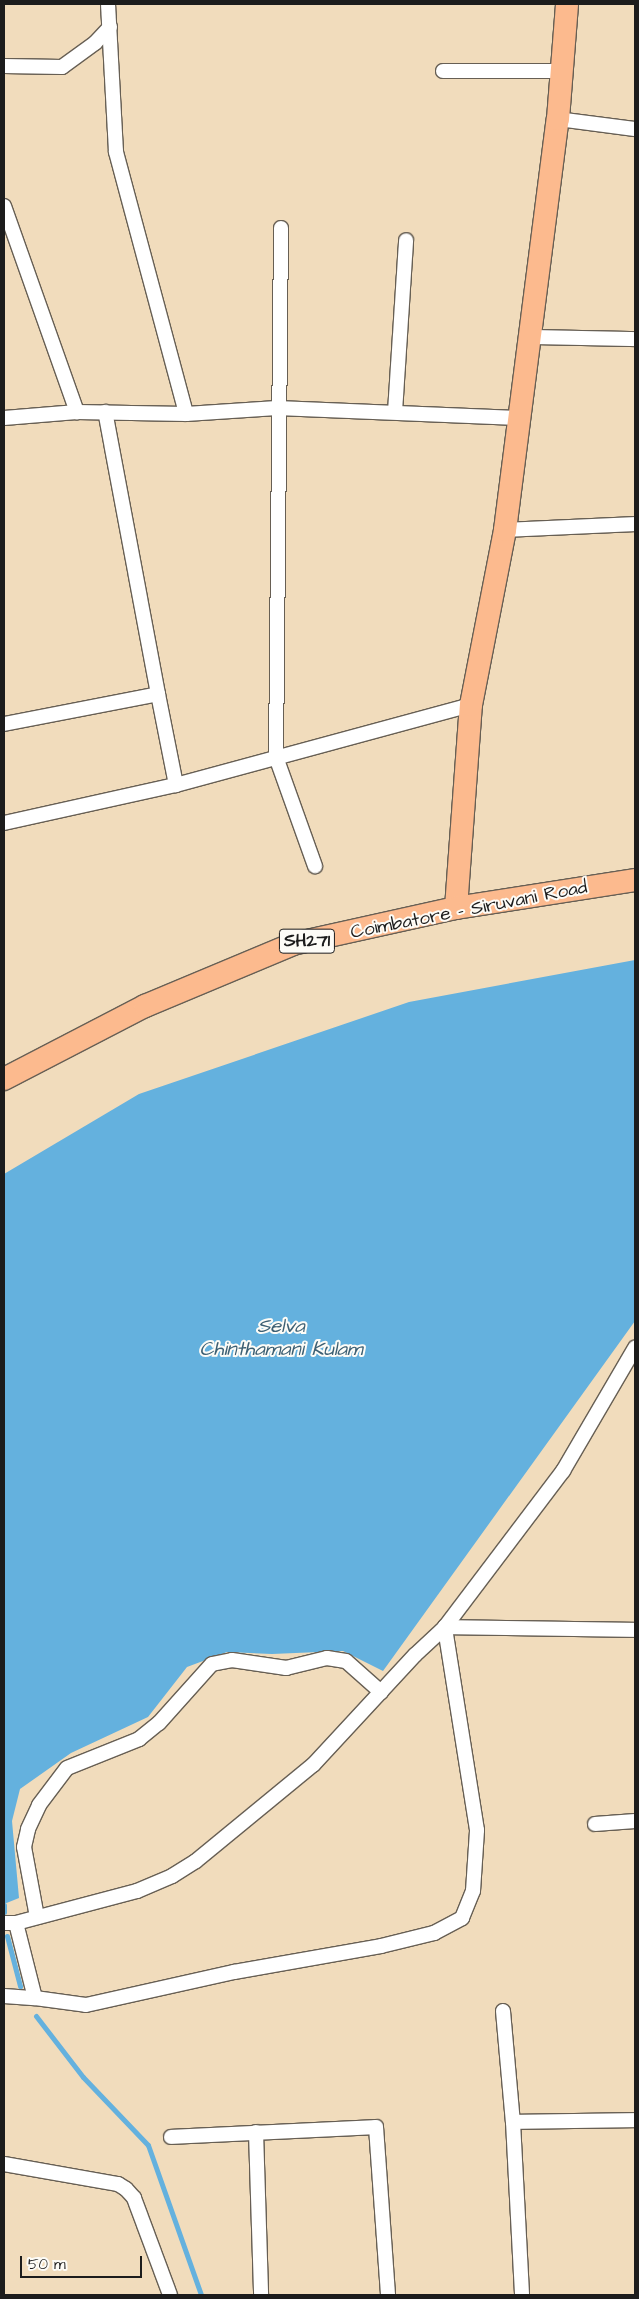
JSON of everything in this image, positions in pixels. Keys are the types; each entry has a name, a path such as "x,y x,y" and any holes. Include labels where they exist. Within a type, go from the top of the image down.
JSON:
{"main road":[{"path":"456,908 470,705 505,530 528,337 558,119 567,4"},
{"name":"Coimbatore - Siruvani Road","path":"4,1079 145,1006 293,944 456,908 635,880"}],"street":[{"path":"108,4 116,152 186,414"},
{"path":"4,66 62,67 95,43 110,27"},
{"path":"443,71 562,70"},
{"path":"558,119 635,128"},
{"path":"4,206 77,412"},
{"path":"281,228 277,408 276,757 315,866"},
{"path":"395,412 406,240"},
{"path":"528,337 635,339"},
{"path":"4,418 77,412 186,414 277,408 518,418"},
{"path":"105,412 176,785"},
{"path":"505,530 635,524"},
{"path":"4,724 158,694"},
{"path":"4,822 176,785 470,705"},
{"path":"35,1998 10,1923 137,1891 172,1876 196,1861 313,1765 445,1627 563,1471 635,1348"},
{"path":"445,1627 635,1630"},
{"path":"4,1996 86,2005 234,1972 381,1946 434,1933 462,1918 472,1891 476,1830 445,1627"},
{"path":"36,1917 24,1847 28,1829 39,1805 67,1768 139,1739 152,1728 212,1664 232,1660 286,1668 327,1658 346,1661 381,1692"},
{"path":"595,1824 635,1821"},
{"path":"503,2012 513,2122 522,2295"},
{"path":"513,2122 635,2120"},
{"path":"171,2136 376,2127 388,2295"},
{"path":"256,2132 262,2295"},
{"path":"4,2164 118,2184 126,2189 137,2206 170,2295"}],"water":[{"name":"Selva Chinthamani Kulam","path":"635,960 635,1321 383,1671 343,1651 272,1654 227,1652 187,1667 148,1717 71,1753 20,1789 12,1821 19,1898 4,1904 4,1174 139,1094 409,1002"}],"waterway":[{"path":"4,1905 4,1912"},
{"path":"7,1936 20,1986"},
{"path":"36,2016 83,2077 148,2145 201,2295"}]}
